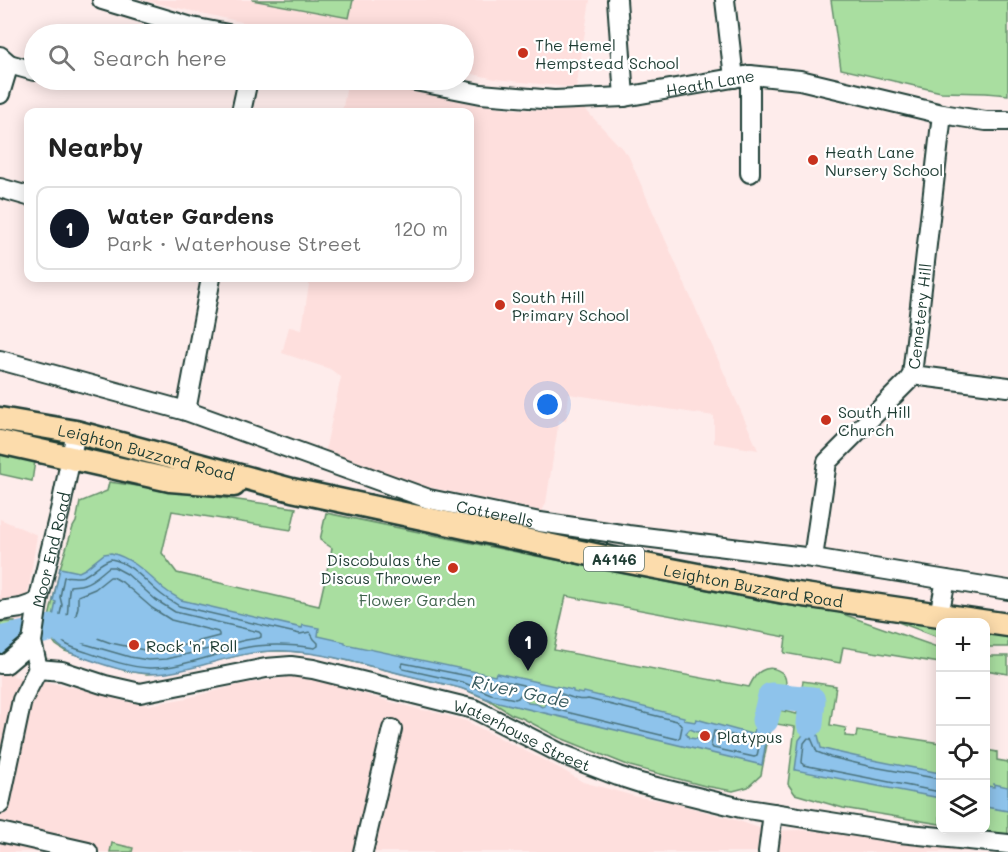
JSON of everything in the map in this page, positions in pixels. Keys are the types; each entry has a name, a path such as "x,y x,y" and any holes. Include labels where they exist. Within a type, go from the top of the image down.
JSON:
{"main road":[{"name":"Leighton Buzzard Road","path":"0,419 76,432 292,490 604,557 790,593 1008,625"},
{"name":"Leighton Buzzard Road","path":"0,442 170,480 292,490"}],"street":[{"path":"102,0 182,24"},
{"path":"617,0 624,97"},
{"path":"725,0 742,77 750,173"},
{"path":"0,94 4,60 24,67"},
{"name":"Heath Lane","path":"461,90 481,94 554,100 624,97 742,77 800,80 942,114 1008,122"},
{"path":"242,108 246,90"},
{"name":"Cemetery Hill","path":"813,558 826,462 912,375 942,114"},
{"path":"0,188 24,195"},
{"path":"186,411 210,282"},
{"name":"Cotterells","path":"0,360 186,411 429,499 540,522 813,558 1008,590"},
{"path":"912,375 1008,387"},
{"name":"Moor End Road","path":"38,669 32,642 38,602 76,432"},
{"path":"939,615 946,580"},
{"path":"0,611 21,608 38,602"},
{"path":"0,664 6,664 32,642"},
{"name":"Waterhouse Street","path":"38,669 62,671 105,685 140,693 267,668 291,666 313,669 474,709 564,755 629,780 741,808 900,833 1008,844"},
{"path":"0,804 22,700 38,669"},
{"path":"363,852 392,729"},
{"path":"768,852 773,813"},
{"path":"0,832 88,852"}],"shaded area":[{"name":"The Hemel Hempstead School","path":"142,0 590,0 576,88 495,79 474,74 474,24 251,24"},
{"name":"South Hill Primary School","path":"346,90 406,90 513,109 552,111 584,108 628,155 758,450 714,443 714,416 569,394 566,421 559,420 546,503 542,511 414,484 324,456 341,377 330,369 282,353 289,327 302,329 309,282 474,282 474,108 343,108"},
{"path":"0,519 37,535 27,600 26,637 13,676 79,688 119,700 149,705 243,684 308,676 373,697 466,721 583,782 638,797 670,802 768,831 800,830 872,836 991,852 0,852"}],"green space":[{"path":"252,0 353,0 349,18"},
{"path":"831,0 1008,0 1008,95 941,92 841,69"},
{"path":"0,454 35,461 32,481 0,474"},
{"name":"Flower Garden","path":"109,482 296,508 291,530 172,511 162,553 177,573 319,606 332,548 320,540 326,513 784,605 837,612 936,647 936,662 843,647 840,663 784,653 786,637 566,596 554,650 749,687 759,672 765,669 777,670 781,672 786,683 783,703 775,702 774,709 797,714 803,681 836,686 830,725 846,728 845,736 856,737 857,730 936,742 936,823 843,808 795,794 788,784 795,727 771,723 761,775 748,787 733,791 630,766 558,737 511,714 489,700 461,688 320,654 288,651 249,653 169,672 147,674 127,671 65,651 51,638 48,622 60,568 76,522 80,502 107,491"},
{"path":"893,620 936,626 936,636"},
{"path":"0,622 15,622 14,634 7,655 0,656"},
{"path":"990,634 1008,637 1008,647 990,647"},
{"path":"990,656 1008,656 1008,674 990,671"},
{"path":"990,751 997,752 997,760 1008,762 1008,835 990,832"},
{"path":"112,843 133,848 132,852 110,852"}],"water":[{"path":"111,553 126,559 181,600 302,628 303,625 319,628 318,636 345,642 345,644 495,676 496,673 573,690 573,692 583,694 584,692 684,717 684,720 695,722 696,719 751,734 754,732 769,692 784,693 782,701 773,700 762,765 490,700 452,686 314,654 287,651 256,652 167,673 132,672 68,651 58,645 49,630 50,617 53,617 56,602 53,601 60,568 79,572 104,554","holes":["529,694 536,697 543,696 546,699 545,706 528,703 525,698","690,729 697,732 704,731 707,734 706,741 689,738 686,733"]},
{"path":"801,694 815,696 813,723 821,748 936,772 936,797 795,770 799,740 806,731 809,704 800,702"},
{"path":"994,784 1008,787 1008,811 990,808 990,786 994,787"}],"waterway":[{"name":"River Gade","path":"0,640 52,628 87,630"},
{"name":"River Gade","path":"765,720 771,696 812,700 810,724"}],"place":[{"name":"The Hemel Hempstead School","path":"523,53"},
{"name":"Heath Lane Nursery School","path":"813,160"},
{"name":"South Hill Primary School","path":"500,305"},
{"name":"South Hill Church","path":"826,420"},
{"name":"Discobulas the Discus Thrower","path":"453,568"},
{"name":"Rock 'n' Roll","path":"134,645"},
{"name":"Water Gardens","path":"528,671"},
{"name":"Platypus","path":"705,736"}]}
